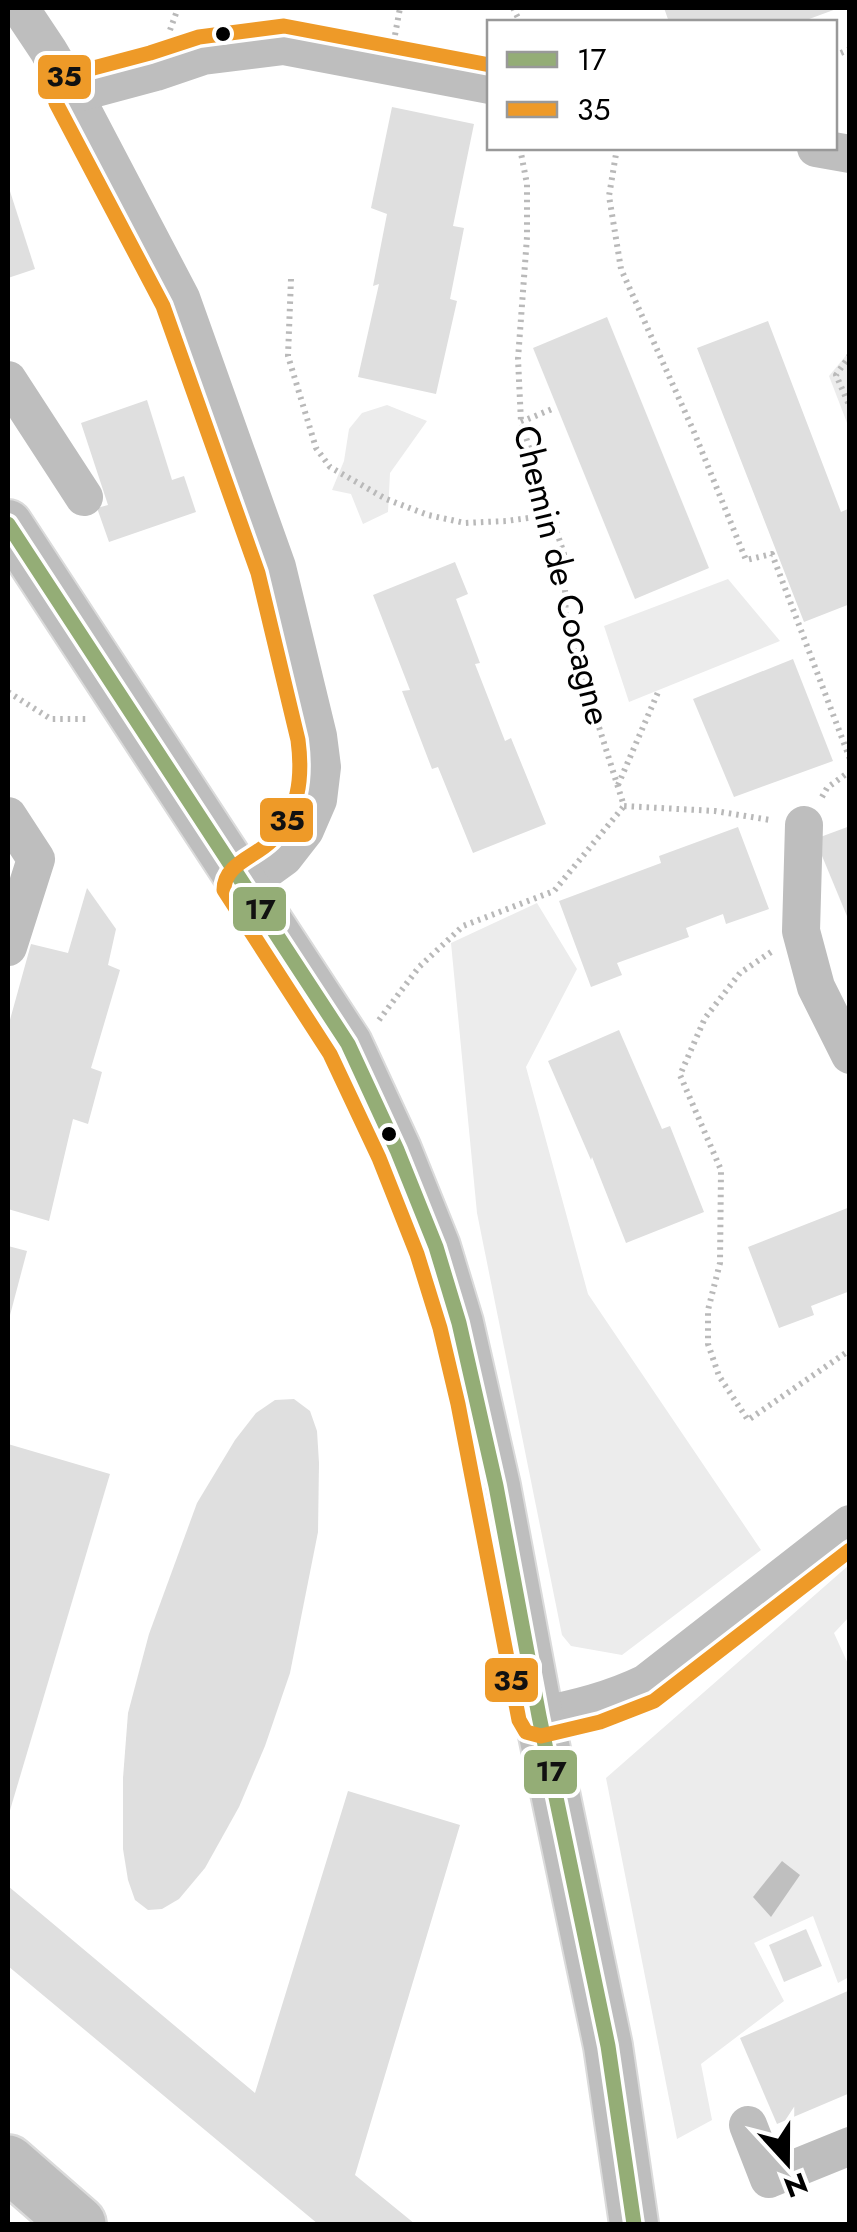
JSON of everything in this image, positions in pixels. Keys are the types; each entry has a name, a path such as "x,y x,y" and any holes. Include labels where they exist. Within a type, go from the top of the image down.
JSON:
{"highway":[{"path":"8,2164 78,2224"}],"main road":[{"path":"8,524 348,1044 397,1150 436,1248 478,1400 604,2030 634,2224"}],"street":[{"path":"20,8 74,94 181,298 277,567 318,736 322,768 318,800 305,830 284,857 244,886"},
{"path":"74,94 203,56 284,46 487,85"},
{"path":"8,380 84,497"},
{"path":"8,816 36,859 8,947"},
{"path":"804,825 801,931 816,987 850,1056"},
{"path":"539,1716 596,1704 646,1683 850,1524"},
{"path":"748,2125 769,2179 850,2146"}],"path":[{"path":"168,36 178,8"},
{"path":"393,46 400,8"},
{"name":"Chemin de Cocagne","path":"520,150 527,184 518,359 522,422 564,554 566,623 624,806"},
{"path":"617,150 609,196 621,268 746,560 772,554 850,760"},
{"path":"292,279 288,356 316,448 330,467 386,499 428,515 465,523 536,517 549,509"},
{"path":"850,355 836,375 850,407"},
{"name":"Chemin de Cocagne","path":"522,422 552,409"},
{"path":"618,786 659,690"},
{"path":"8,692 51,719 90,719"},
{"path":"374,1028 419,967 463,926 554,891 624,806 716,811 804,825 828,788 850,771"},
{"path":"801,931 740,973 705,1018 680,1075 721,1170 720,1262 708,1310 708,1344 719,1376 748,1420 850,1350"}],"shaded area":[{"path":"849,352 849,428 829,376"},
{"path":"387,405 427,421 390,473 388,512 363,524 351,494 332,490 344,461 349,429 362,413"},
{"path":"728,579 780,641 629,702 604,626"},
{"path":"537,903 577,969 526,1067 588,1294 761,1550 622,1655 571,1646 562,1635 477,1213 451,943"},
{"path":"849,1565 849,1617 834,1633 849,1666 849,1977 838,1983 813,1916 754,1943 784,2001 701,2064 712,2120 677,2139 606,1778"},
{"path":"782,1861 800,1875 771,1917 753,1897"}],"building":[{"path":"664,8 839,8 806,20 668,20"},
{"path":"392,107 474,124 453,226 464,228 450,299 457,301 436,394 358,377 379,284 373,286 387,214 371,208"},
{"path":"8,185 35,269 8,278"},
{"path":"607,317 709,568 635,599 533,348"},
{"path":"768,321 841,512 850,508 850,604 804,622 697,348"},
{"path":"147,400 172,480 184,476 196,512 109,542 97,508 108,505 81,423"},
{"path":"455,562 468,594 456,599 480,663 475,664 505,741 511,738 546,824 473,853 438,767 432,769 402,691 410,690 373,595"},
{"path":"793,659 833,761 734,797 693,699"},
{"path":"850,826 850,921 849,921 815,839"},
{"path":"738,827 769,909 726,924 723,914 686,928 689,937 617,963 622,975 591,987 559,901 661,863 659,856"},
{"path":"87,888 116,929 108,965 120,970 91,1068 102,1072 88,1124 73,1119 49,1221 8,1209 8,1027 31,944 68,953"},
{"path":"619,1030 662,1129 670,1126 704,1212 626,1243 548,1061"},
{"path":"850,1207 850,1291 811,1306 814,1315 779,1328 748,1247"},
{"path":"8,1246 27,1251 9,1319 8,1318"},
{"path":"294,1399 310,1411 317,1431 318,1532 290,1673 239,1807 205,1868 179,1899 162,1909 148,1910 135,1900 128,1880 123,1849 123,1778 128,1713 149,1634 197,1503 235,1440 256,1413 275,1400"},
{"path":"8,1444 110,1474 8,1817"},
{"path":"348,1791 460,1825 355,2175 415,2224 318,2224 8,1966 8,1886 255,2093"},
{"path":"806,1929 822,1966 784,1982 769,1945"},
{"path":"850,1990 850,2093 777,2124 740,2038"}],"transit line":[{"name":"35","path":"487,64 284,26 199,37 67,75 56,87 56,103 163,306 258,573 298,740 299,781 288,819 271,841 235,867 224,890 330,1054 379,1158 417,1254 458,1404 519,1720 526,1732 541,1736 600,1722 654,1701 850,1550"},
{"name":"17","path":"8,524 348,1044 436,1247 459,1323 496,1486 608,2046 634,2224"}]}
